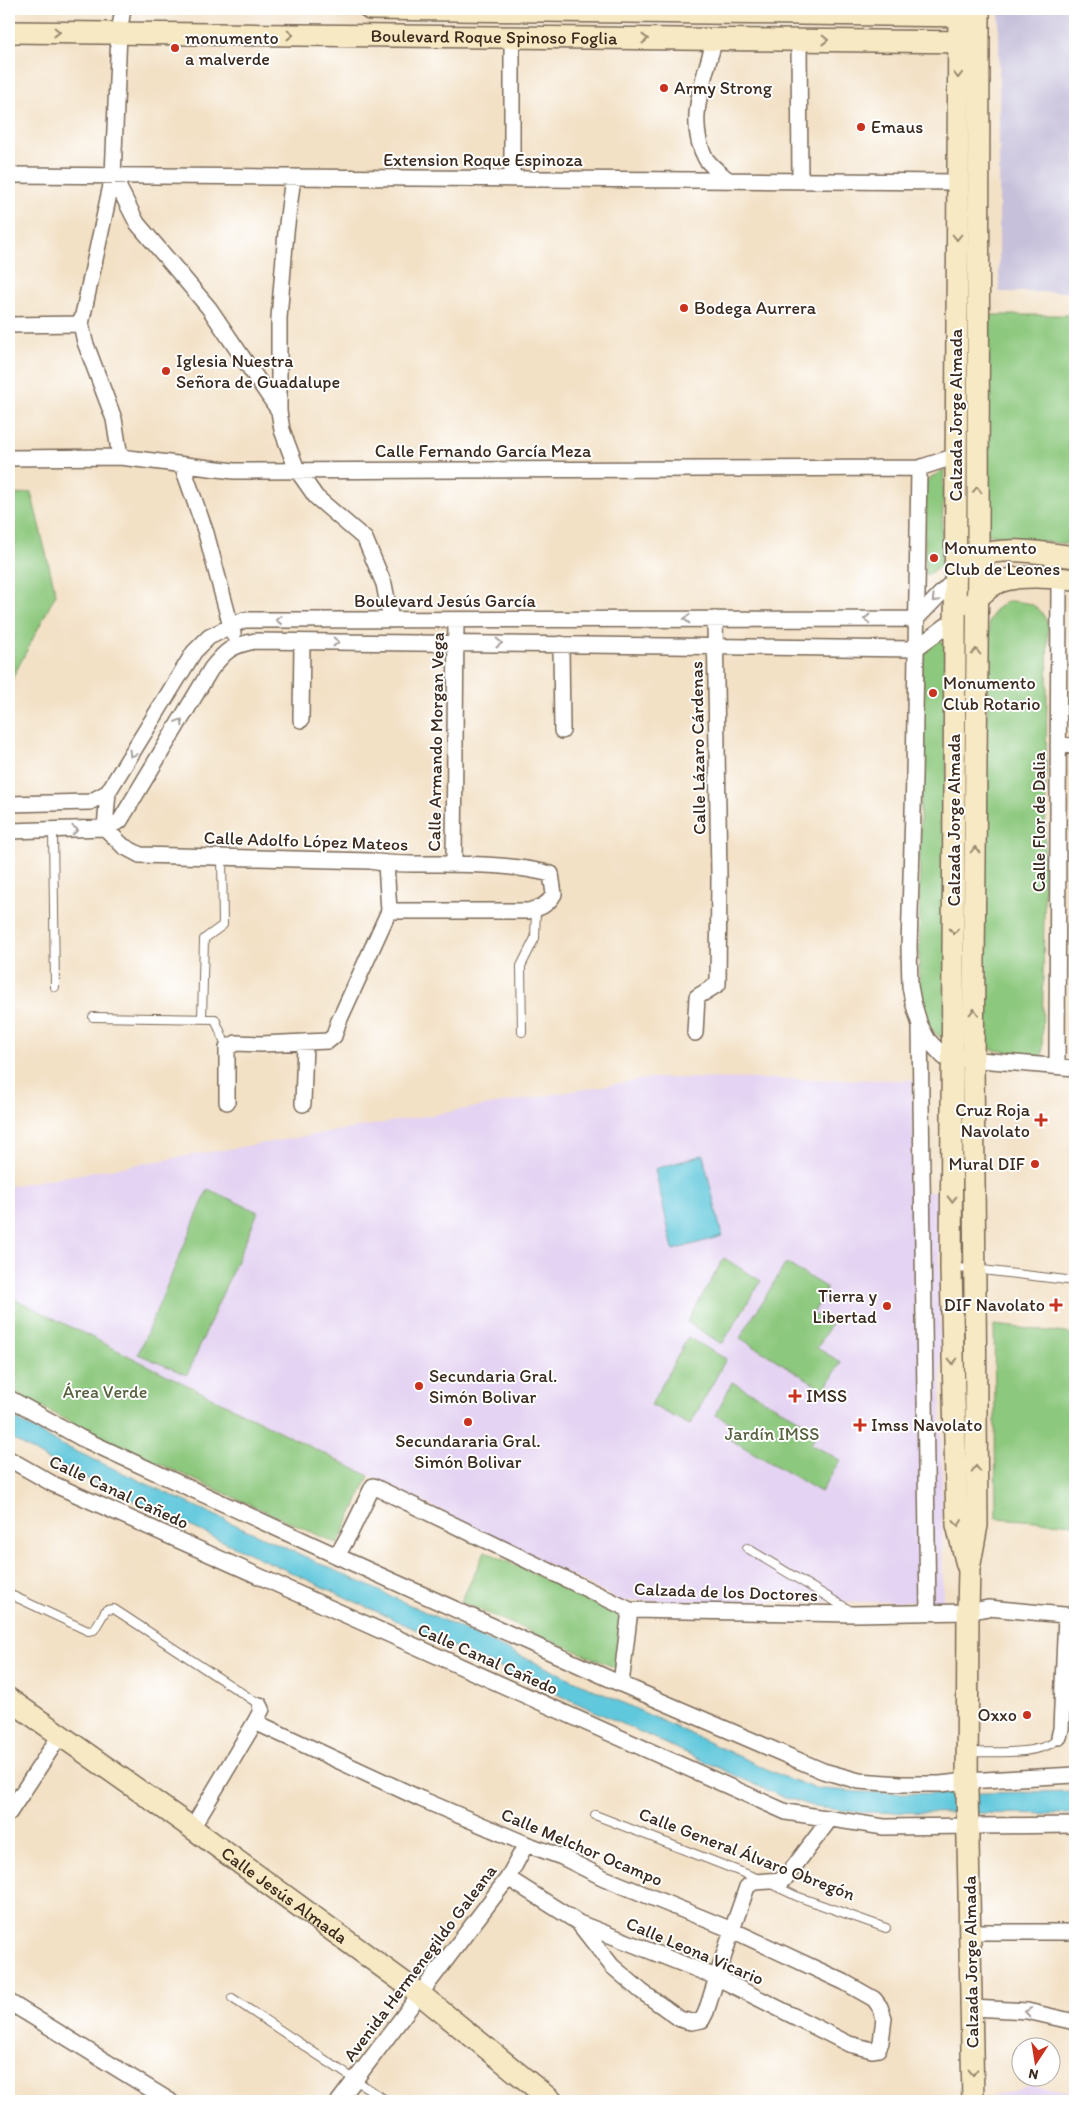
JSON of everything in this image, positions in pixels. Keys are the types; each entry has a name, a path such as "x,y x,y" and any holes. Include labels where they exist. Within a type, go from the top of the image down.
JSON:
{"street":[{"path":"120,457 114,419 84,342 81,324 113,176 119,33 123,9"},
{"name":"Boulevard Roque Spinoso Foglia","path":"370,9 969,12"},
{"name":"Calzada Jorge Almada","path":"969,12 967,330 956,456 954,620 964,1060 974,1269 977,1524 969,1569 968,1612 968,1825 974,2101"},
{"name":"Boulevard Roque Spinoso Foglia","path":"9,32 969,42"},
{"path":"512,38 512,179"},
{"path":"714,39 700,95 696,126 706,159 728,180"},
{"path":"799,40 800,181"},
{"name":"Calzada Jorge Almada","path":"969,42 958,182 978,556 964,1060 951,1268 957,1525 969,1569"},
{"name":"Extension Roque Espinoza","path":"9,175 958,182"},
{"path":"113,176 137,223 209,308 279,411"},
{"path":"293,177 286,232 280,318 279,411 282,430 297,470 316,497 365,539 384,584 391,620"},
{"path":"9,325 81,324"},
{"name":"Calle Fernando García Meza","path":"9,458 120,457 234,471 919,468 956,456"},
{"path":"182,465 206,533 237,645"},
{"path":"919,468 909,948 912,1002 920,1025 928,1040 944,1057 1075,1068"},
{"path":"916,619 978,556 991,552 1010,551 1075,557"},
{"path":"9,831 105,828 120,822 211,669 223,654 237,645 255,641 915,649 954,620 995,584 1013,579 1067,579"},
{"name":"Calle Flor de Dalia","path":"1057,1066 1058,744 1067,579"},
{"name":"Calle Lázaro Cárdenas","path":"695,1033 697,997 718,984 719,877 714,619"},
{"name":"Boulevard Jesús García","path":"108,792 194,652 209,637 230,625 244,620 916,619"},
{"name":"Calle Armando Morgan Vega","path":"454,864 456,620"},
{"path":"301,720 302,642"},
{"path":"561,644 562,731"},
{"path":"1058,744 1075,746"},
{"path":"105,828 108,792"},
{"path":"9,804 90,802 108,792"},
{"name":"Calle Adolfo López Mateos","path":"105,828 123,846 140,855 222,856 370,861 386,864 454,864 530,868 551,874 554,894 550,902 536,909"},
{"path":"228,1102 227,1048 236,1043 261,1044 328,1041 334,1036 338,1023 389,911 386,864"},
{"path":"389,911 528,911 536,909"},
{"path":"920,1025 928,1613"},
{"path":"303,1104 305,1042"},
{"path":"9,1398 81,1438 337,1556 621,1684 823,1771 859,1781 901,1784 968,1785 1075,1775"},
{"name":"Calle Canal Cañedo","path":"9,1459 53,1484 786,1812 884,1827 1075,1825"},
{"name":"Calzada de los Doctores","path":"337,1556 373,1486 630,1610 854,1614 968,1612 988,1608 1071,1616"},
{"path":"621,1684 630,1610"},
{"path":"1059,1737 1062,1729 1071,1616"},
{"name":"Calle Jesús Almada","path":"9,1699 192,1828 421,1995 552,2101"},
{"path":"192,1828 255,1722 262,1709 260,1705"},
{"name":"Calle Melchor Ocampo","path":"255,1722 421,1799 526,1844 562,1857 604,1878 732,1930 844,1982 874,1999 880,2007 884,2018 881,2042 878,2049 872,2050"},
{"path":"9,1813 61,1734"},
{"path":"579,1923 612,1966 667,2010 691,2022 702,2020 747,1887 754,1882 784,1880 830,1819"},
{"name":"Avenida Hermenegildo Galeana","path":"339,2101 508,1878 526,1844"},
{"name":"Calle Leona Vicario","path":"508,1878 579,1923 716,1977 849,2044 872,2050"},
{"path":"970,1932 1075,1932"},
{"path":"9,2002 170,2101"},
{"path":"972,2008 1027,2011 1075,2022"}],"lane":[{"path":"53,831 55,987"},
{"path":"202,1019 204,939 223,925 222,856"},
{"path":"522,1032 521,966 535,938 536,909"},
{"path":"93,1017 215,1019 227,1048"},
{"path":"951,1268 1075,1281"},
{"path":"747,1548 854,1614"},
{"path":"9,1594 88,1631 94,1630 106,1610 114,1609 260,1705"},
{"path":"968,1752 1018,1751 1040,1748 1056,1741 1059,1737"},
{"name":"Calle General Álvaro Obregón","path":"595,1815 764,1881 796,1896 886,1928"},
{"path":"232,1998 387,2101"}],"shaded area":[{"path":"999,9 1075,9 1075,292 999,292"},
{"path":"651,1078 913,1080 914,1192 939,1192 943,1602 621,1601 9,1296 9,1186"},
{"path":"1024,2088 1046,2088 1075,2092 1075,2101 993,2101 993,2096"}],"green space":[{"path":"987,315 1075,315 1075,545 983,534"},
{"path":"944,469 941,566 927,575 925,574 924,483"},
{"path":"31,492 56,594 10,683 9,707 9,496"},
{"path":"1007,601 1033,605 1041,612 1048,625 1042,1057 980,1048 989,622 995,610"},
{"path":"939,637 945,646 949,1040 935,1033 930,1027 926,1020 919,989 921,670 925,648"},
{"path":"208,1189 258,1212 187,1375 138,1354"},
{"path":"724,1258 761,1281 722,1344 687,1322"},
{"path":"786,1263 827,1288 813,1314 831,1324 817,1348 841,1362 825,1390 740,1338"},
{"name":"Área Verde","path":"9,1296 369,1476 338,1544 86,1431 9,1389"},
{"path":"994,1325 1075,1334 1075,1524 996,1518"},
{"path":"688,1337 726,1359 690,1425 651,1405"},
{"name":"Jardín IMSS","path":"732,1382 818,1430 811,1444 840,1460 821,1492 726,1437 733,1424 716,1415"},
{"path":"485,1551 617,1613 622,1625 616,1668 461,1602"}],"water":[{"path":"703,1155 722,1236 673,1250 655,1169"},
{"path":"9,1415 60,1444 784,1777 814,1788 859,1792 941,1794 1075,1791 1075,1814 857,1812 815,1807 778,1795 54,1464 9,1437"}],"place":[{"name":"monumento a malverde","path":"175,48"},
{"name":"Army Strong","path":"664,88"},
{"name":"Emaus","path":"861,127"},
{"name":"Bodega Aurrera","path":"684,308"},
{"name":"Iglesia Nuestra Señora de Guadalupe","path":"166,371"},
{"name":"Monumento Club de Leones","path":"934,558"},
{"name":"Monumento Club Rotario","path":"933,693"},
{"name":"Cruz Roja Navolato","path":"1041,1120"},
{"name":"Mural DIF","path":"1035,1164"},
{"name":"DIF Navolato","path":"1056,1305"},
{"name":"Tierra y Libertad","path":"887,1306"},
{"name":"Secundaria Gral. Simón Bolivar","path":"419,1386"},
{"name":"IMSS","path":"795,1396"},
{"name":"Secundararia Gral. Simón Bolivar","path":"468,1422"},
{"name":"Imss Navolato","path":"860,1425"},
{"name":"Oxxo","path":"1027,1715"}]}
